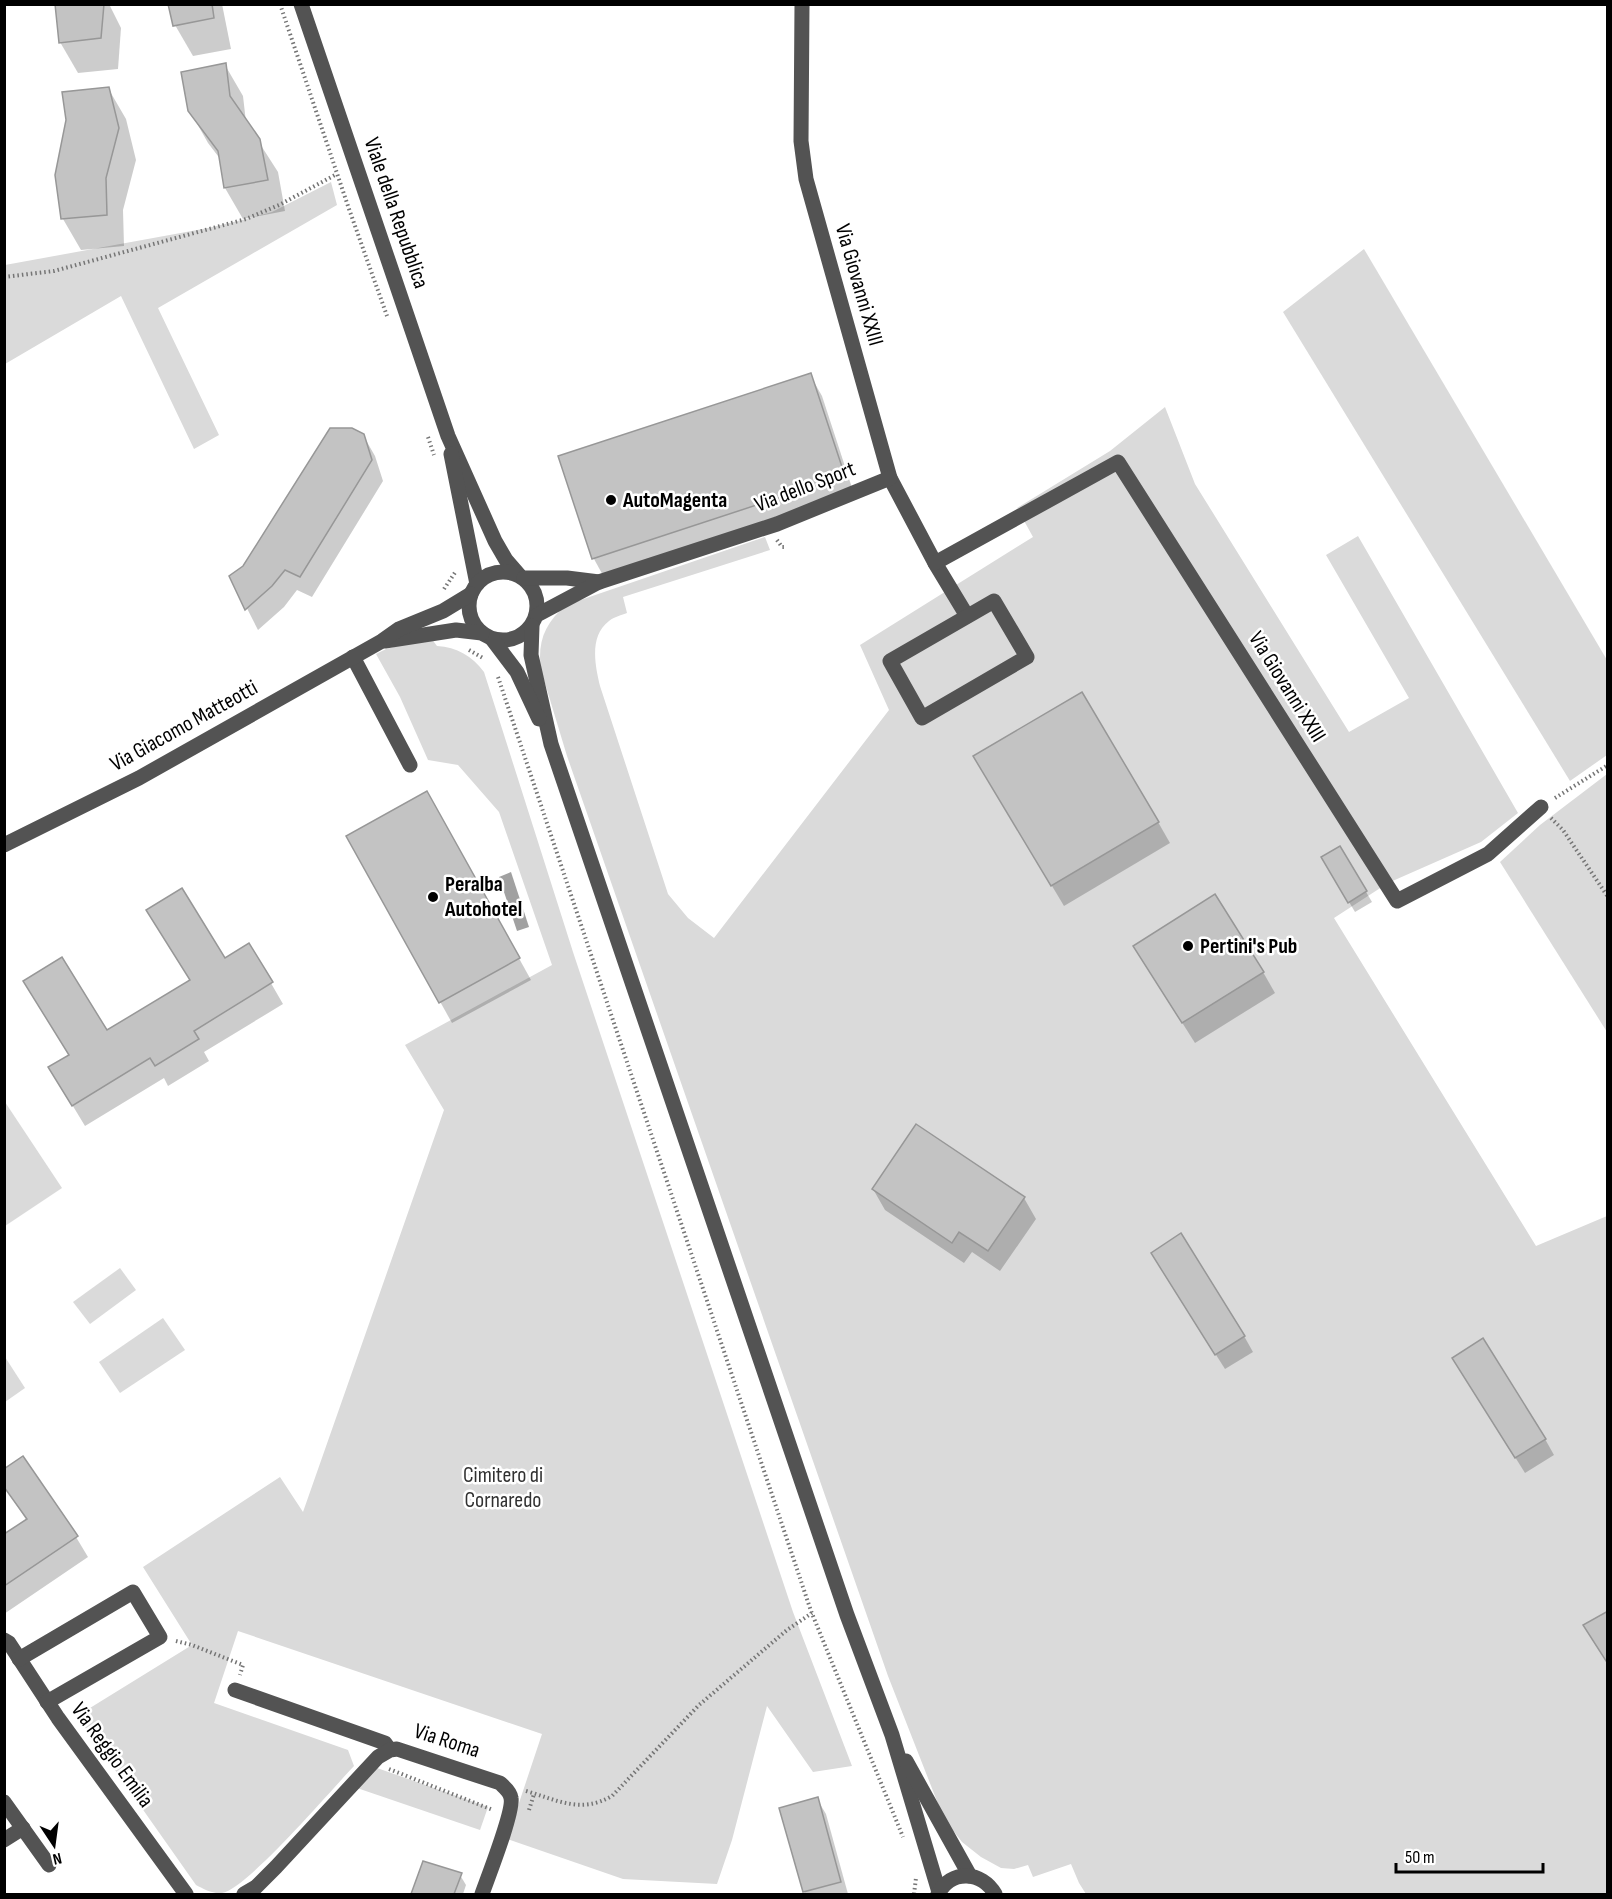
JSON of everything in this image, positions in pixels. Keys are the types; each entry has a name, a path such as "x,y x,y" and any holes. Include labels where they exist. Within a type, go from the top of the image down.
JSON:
{"street":[{"name":"Viale della Repubblica","path":"302,4 448,436 495,541 506,560 521,577"},
{"name":"Via Giovanni XXIII","path":"802,4 801,141 806,179 890,478 935,564 967,616"},
{"name":"Viale della Repubblica","path":"448,436 474,589"},
{"name":"Via Giovanni XXIII","path":"935,564 1118,462 1397,901 1488,854 1541,807"},
{"name":"Via dello Sport","path":"534,620 599,582 777,524 890,478"},
{"path":"551,744 517,672 475,625 470,615 469,604 474,589 486,577 496,573 508,572 521,577 536,595 538,605 534,620 531,655 551,744 840,1593 892,1735 939,1893"},
{"name":"Via dello Sport","path":"521,577 567,578 599,582"},
{"name":"Via Giacomo Matteotti","path":"4,845 139,778 382,641 399,629 438,613 474,589"},
{"path":"994,601 1027,657 922,718 890,661 967,616 994,601"},
{"path":"487,636 503,641 514,639 524,634 534,620"},
{"name":"Via Giacomo Matteotti","path":"382,641 456,630 487,636"},
{"path":"353,657 410,765"},
{"path":"20,1659 133,1592 160,1637 47,1702"},
{"name":"Via Reggio Emilia","path":"4,1640 9,1643 47,1702 186,1894"},
{"name":"Via Roma","path":"235,1690 385,1743 390,1750 403,1749 500,1783 508,1791"},
{"path":"892,1735 970,1876"},
{"path":"244,1894 256,1887 276,1867 382,1753 390,1750"},
{"path":"482,1894 508,1816 512,1800 508,1791"},
{"path":"4,1802 49,1865"},
{"path":"4,1840 23,1828"},
{"path":"939,1893 952,1879 970,1876 989,1885 995,1894"}],"path":[{"path":"280,4 389,322"},
{"path":"4,277 54,271 246,219 279,206 337,174"},
{"path":"428,435 434,458"},
{"path":"773,539 778,541 782,548 785,547"},
{"path":"438,613 434,597 447,587 459,566"},
{"path":"465,648 487,660"},
{"path":"517,672 498,676 812,1613 904,1840"},
{"path":"1608,765 1541,807 1563,830 1608,897"},
{"path":"508,1791 516,1789 576,1806 600,1803 612,1796 699,1705 787,1630 812,1613"},
{"path":"160,1637 192,1645 243,1665 235,1690"},
{"path":"373,1763 508,1816"},
{"path":"914,1894 916,1875"}],"green space":[{"path":"331,182 337,205 158,308 219,435 194,449 121,296 5,364 5,265 246,219 272,212"},
{"path":"1364,249 1607,660 1607,755 1570,781 1283,312"},
{"path":"1165,407 1195,484 1349,732 1409,698 1326,555 1358,536 1518,813 1481,842 1388,883 1334,918 1536,1246 1607,1216 1607,1894 1086,1894 1071,1864 1033,1877 1028,1865 1014,1869 1001,1868 981,1857 962,1842 944,1819 888,1676 567,756 541,670 540,651 544,634 553,619 566,605 765,537 770,550 623,597 627,613 609,621 598,635 596,643 595,660 600,686 668,894 688,918 714,938 889,710 860,645 1033,537 1017,508 1110,451"},
{"name":"Cimitero di Cornaredo","path":"431,638 437,646 463,653 484,672 573,952 793,1612 852,1766 813,1772 767,1706 732,1840 717,1884 623,1879 507,1839 542,1734 238,1631 214,1703 348,1750 354,1766 289,1837 250,1875 222,1893 211,1892 196,1885 77,1716 192,1645 143,1567 280,1477 303,1512 444,1110 405,1045 552,965 499,812 458,765 428,760 400,697 376,654 386,649"},
{"path":"1607,774 1607,1032 1500,862 1540,825"},
{"path":"5,1102 62,1188 4,1226"},
{"path":"120,1268 136,1290 90,1324 73,1302"},
{"path":"163,1318 185,1350 120,1393 99,1362"},
{"path":"5,1357 25,1388 4,1402"},
{"path":"377,1768 488,1807 480,1830 357,1788"}],"shaded area":[{"path":"511,872 529,927 517,931 499,877"}],"building":[{"path":"55,4 104,4 101,38 59,43"},
{"path":"168,4 212,4 214,18 173,26"},
{"path":"226,63 230,96 260,139 268,180 224,188 218,151 188,111 181,72"},
{"path":"109,87 119,128 106,178 107,215 61,219 55,175 66,120 62,92"},
{"path":"811,373 845,476 592,559 558,456"},
{"path":"330,428 352,428 364,434 372,460 300,577 285,570 272,586 245,610 229,576 243,566"},
{"path":"1082,692 1159,822 1051,886 973,756"},
{"name":"Peralba Autohotel","path":"427,791 520,958 439,1003 346,836"},
{"path":"1340,846 1367,891 1348,903 1321,857"},
{"path":"182,888 225,958 249,943 273,982 194,1031 199,1039 155,1066 150,1058 72,1106 48,1067 69,1055 23,981 62,957 107,1030 190,980 146,910"},
{"path":"1215,894 1264,972 1182,1023 1133,946"},
{"path":"916,1124 1025,1197 988,1251 959,1232 952,1243 872,1189"},
{"path":"1181,1233 1245,1336 1215,1355 1151,1253"},
{"path":"1483,1338 1546,1439 1515,1458 1452,1358"},
{"path":"23,1456 78,1536 4,1586 4,1534 27,1519 4,1487 4,1469"},
{"path":"1608,1611 1608,1664 1583,1625"},
{"path":"818,1797 841,1882 803,1892 779,1808"},
{"path":"423,1861 462,1873 454,1894 411,1894"}],"place":[{"name":"AutoMagenta","path":"611,500"},
{"name":"Peralba Autohotel","path":"433,897"},
{"name":"Pertini's Pub","path":"1188,946"}]}
